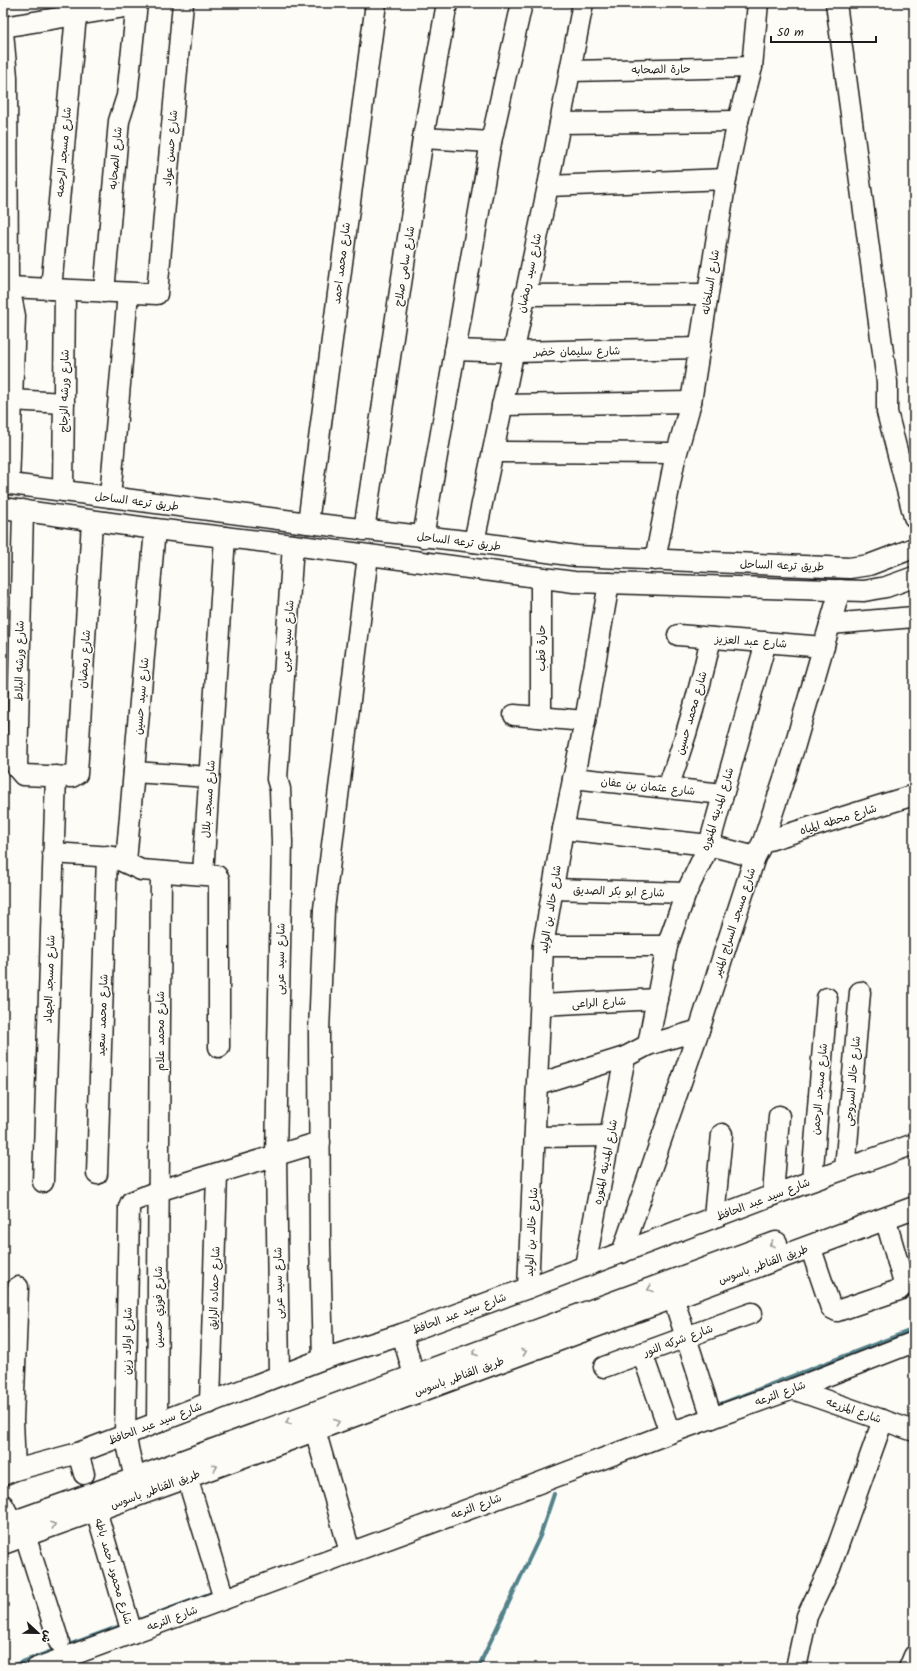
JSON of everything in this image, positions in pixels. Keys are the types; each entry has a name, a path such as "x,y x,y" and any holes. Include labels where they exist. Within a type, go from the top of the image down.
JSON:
{"main road":[{"name":"طريق القناطر, باسوس","path":"11,1522 135,1479 914,1192"},
{"name":"طريق القناطر, باسوس","path":"11,1522 96,1510 914,1208"},
{"name":"طريق القناطر, باسوس","path":"3,1543 11,1522"}],"street":[{"name":"شارع حسن عواد","path":"128,293 157,294 183,3"},
{"name":"شارع محمد احمد","path":"308,523 376,3"},
{"name":"شارع سامى صلاح","path":"364,530 423,138 447,3"},
{"path":"423,536 491,142 522,3"},
{"name":"شارع سيد رمضان","path":"474,542 524,295 548,186 583,3"},
{"name":"شارع السلخانه","path":"655,560 676,453 691,402 726,179 738,120 752,67 758,3"},
{"path":"836,3 887,382 887,412 914,517"},
{"path":"3,27 49,11 85,10 137,4"},
{"name":"شارع الصحابه","path":"104,292 118,121 127,96 137,4"},
{"name":"شارع مسجد الرحمه","path":"58,289 85,10"},
{"path":"3,32 8,77 9,287 15,316 6,483"},
{"name":"حارة الصحابه","path":"570,71 752,67"},
{"path":"560,123 738,120"},
{"path":"423,138 491,142"},
{"path":"548,186 726,179"},
{"path":"9,287 128,293 110,497"},
{"name":"شارع ورشه الزجاج","path":"58,289 64,403 63,492"},
{"path":"524,295 707,294"},
{"name":"شارع سليمان خضر","path":"455,350 513,352 700,348"},
{"path":"11,400 64,403"},
{"path":"502,405 691,402"},
{"path":"493,452 676,453"},
{"name":"طريق ترعه الساحل","path":"6,483 63,492 364,530 474,542 576,556 849,568 869,565 914,548"},
{"path":"3,508 155,530 293,545 574,582 873,590 903,582 914,577"},
{"name":"شارع ورشه البلاط","path":"22,510 16,768 23,775 56,776"},
{"name":"شارع رمضان","path":"56,776 72,778 76,774 92,521"},
{"name":"شارع سيد حسين","path":"126,862 155,530"},
{"name":"شارع مسجد بلال","path":"203,874 225,538"},
{"name":"شارع سيد عربى","path":"279,1375 276,1156 282,842 280,789 277,780 293,545"},
{"path":"323,1359 320,1246 319,1031 324,908 368,556"},
{"name":"حارة قطب","path":"541,578 541,717"},
{"name":"شارع خالد بن الوليد","path":"528,1288 543,946 563,829 586,720 609,583"},
{"name":"شارع مسجد السراج المنير","path":"622,1253 794,748 840,590"},
{"path":"830,624 914,616"},
{"name":"شارع عبد العزيز","path":"678,635 824,647"},
{"name":"شارع محمد حسين","path":"668,787 687,737 711,638"},
{"name":"شارع المدينه المنوره","path":"648,1044 668,946 686,893 709,845 766,642"},
{"path":"514,715 586,720"},
{"path":"134,772 209,777"},
{"name":"شارع مسجد الجهاد","path":"43,1182 56,776"},
{"name":"شارع عثمان بن عفان","path":"573,778 723,794"},
{"name":"شارع محطه المياه","path":"759,850 914,796"},
{"path":"563,829 759,850"},
{"path":"53,853 107,856 126,862 135,869 161,872 214,874 219,879 219,1047"},
{"name":"شارع محمد سعيد","path":"97,1174 107,856"},
{"name":"شارع محمد علام","path":"158,1190 161,872"},
{"name":"شارع ابو بكر الصديق","path":"553,889 686,893"},
{"path":"543,946 668,946"},
{"name":"شارع خالد السروجى","path":"845,1169 860,992"},
{"name":"شارع الراعى","path":"541,1005 657,998"},
{"name":"شارع مسجد الرحمن","path":"812,1180 827,998"},
{"path":"538,1084 625,1057 648,1044 699,1030"},
{"name":"شارع المدينه المنوره","path":"585,1266 625,1057"},
{"path":"773,1195 779,1116"},
{"path":"714,1217 722,1134"},
{"path":"535,1137 609,1136"},
{"path":"158,1190 217,1174 320,1142"},
{"name":"شارع سيد عبد الحافظ","path":"9,1472 78,1453 279,1375 323,1359 402,1334 622,1253 812,1180 914,1144"},
{"name":"شارع حماده الرايق","path":"210,1403 217,1174"},
{"name":"شارع اولاد زين","path":"135,1479 125,1435 129,1207 131,1202 158,1190"},
{"name":"شارع فوزي حسين","path":"157,1423 158,1190"},
{"path":"810,1246 833,1311 838,1311 899,1290 903,1286 903,1280 885,1218"},
{"path":"9,1472 13,1420 18,1287"},
{"path":"673,1297 712,1418"},
{"name":"شارع شركه النور","path":"604,1367 686,1336 752,1314"},
{"path":"402,1334 414,1375"},
{"name":"شارع الترعه","path":"37,1668 518,1491 670,1433 793,1389 914,1342"},
{"path":"642,1353 670,1433"},
{"name":"شارع المزرعه","path":"793,1389 914,1431"},
{"path":"796,1668 807,1616 830,1568 883,1420"},
{"path":"315,1430 350,1552"},
{"path":"78,1453 84,1474"},
{"path":"187,1477 224,1599"},
{"name":"شارع محمود احمد باطه","path":"96,1510 132,1633"},
{"path":"11,1522 59,1642"},
{"path":"909,1668 914,1656"}],"waterway":[{"path":"715,1406 914,1329"},
{"path":"478,1668 540,1536 554,1494"},
{"path":"134,1622 215,1592"},
{"path":"6,1668 123,1625"}]}
